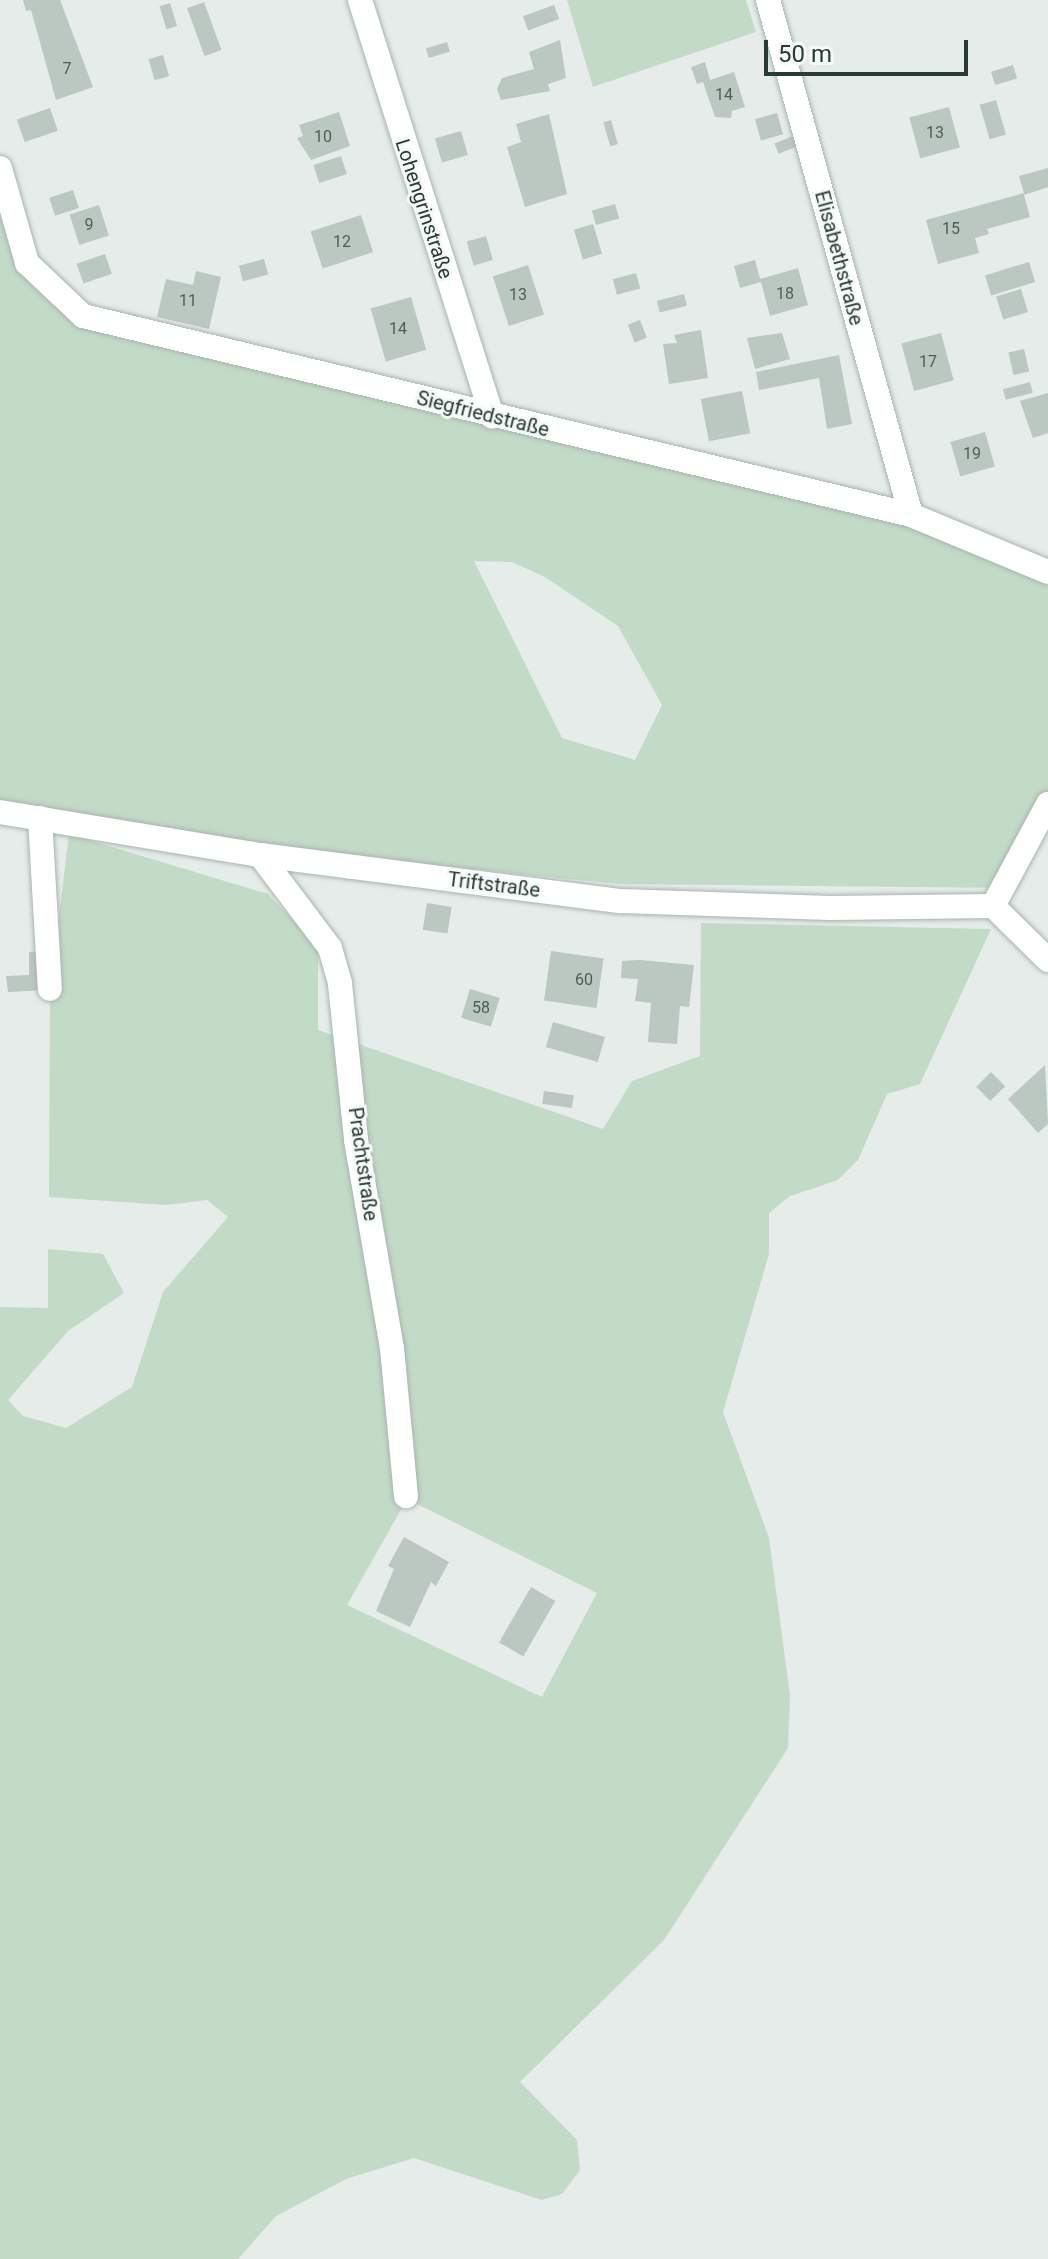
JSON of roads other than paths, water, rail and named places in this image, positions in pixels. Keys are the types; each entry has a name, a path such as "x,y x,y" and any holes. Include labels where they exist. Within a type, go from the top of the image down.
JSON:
{"street":[{"name":"Lohengrinstraße","path":"360,0 492,417"},
{"name":"Elisabethstraße","path":"768,0 911,515"},
{"name":"Siegfriedstraße","path":"0,168 27,263 83,316 492,417 911,515 1048,572"},
{"path":"1048,804 993,906 1048,960"},
{"name":"Triftstraße","path":"0,812 260,855 621,901 830,908 993,906"},
{"path":"40,818 50,989"},
{"name":"Prachtstraße","path":"260,855 330,948 340,984 356,1140 392,1348 406,1496"}]}
